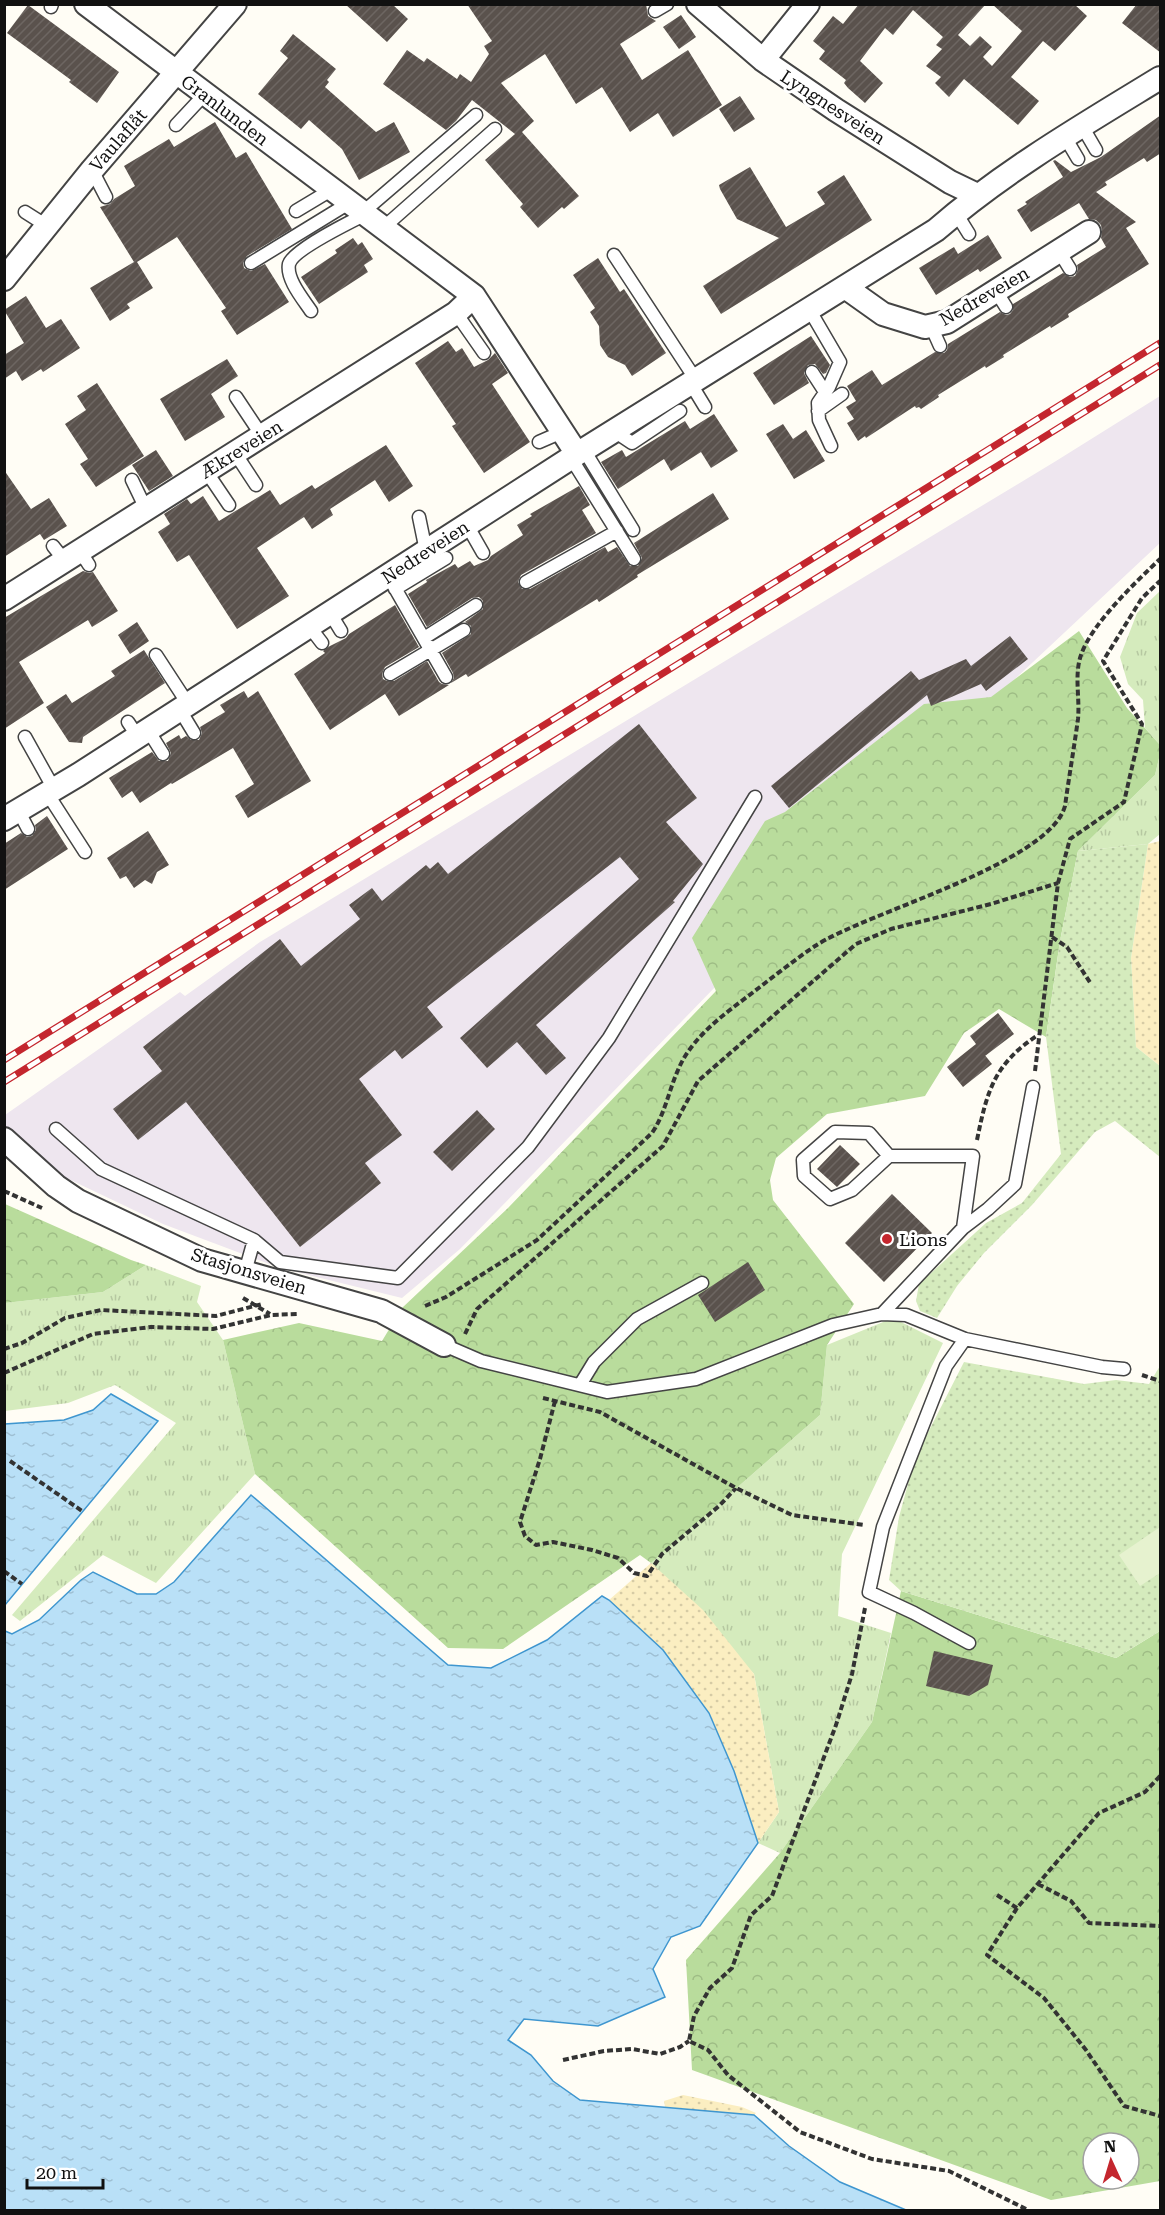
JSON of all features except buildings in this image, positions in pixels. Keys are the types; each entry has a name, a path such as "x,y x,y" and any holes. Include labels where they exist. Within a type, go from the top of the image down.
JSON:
{"street":[{"name":"Vaulaflåt","path":"4,279 92,170 236,4"},
{"name":"Lyngnesveien","path":"698,4 763,60 867,131 950,182 977,195"},
{"path":"763,60 808,4"},
{"name":"Granlunden","path":"93,7 204,95 474,296 577,454"},
{"name":"Nedreveien","path":"17,819 51,791 138,730 315,635 436,555 467,525 936,230 977,195 1161,78"},
{"name":"Nedreveien","path":"845,287 883,314 925,327 935,336 947,322 1001,299 1064,260 1089,232"},
{"name":"Ækreveien","path":"4,599 456,313 474,296"},
{"name":"Stasjonsveien","path":"4,1139 56,1186 78,1200 202,1260 389,1315 450,1348"}],"lane":[{"path":"655,12 667,4"},
{"path":"176,125 204,95"},
{"path":"251,262 351,205 476,115"},
{"path":"382,228 495,129"},
{"path":"1073,132 1096,150"},
{"path":"1073,132 1078,159"},
{"path":"92,170 106,196"},
{"path":"296,211 351,205"},
{"path":"311,310 290,274 289,265 293,257 333,230 351,205"},
{"path":"25,212 46,226"},
{"path":"956,213 969,234"},
{"path":"614,255 694,382 705,407"},
{"path":"810,309 840,362 818,402 819,420 831,446"},
{"path":"456,313 484,353"},
{"path":"812,372 825,392"},
{"path":"818,411 842,394"},
{"path":"236,397 262,436"},
{"path":"614,431 632,443 680,411"},
{"path":"539,442 562,432"},
{"path":"235,453 256,485"},
{"path":"577,454 633,531"},
{"path":"577,454 634,559"},
{"path":"206,471 229,505"},
{"path":"132,480 146,509"},
{"path":"419,517 436,555"},
{"path":"467,525 483,553"},
{"path":"526,582 617,531"},
{"path":"392,583 446,676"},
{"path":"424,638 476,605"},
{"path":"390,674 464,630"},
{"path":"156,655 184,707 194,733"},
{"path":"138,730 163,754"},
{"path":"25,737 51,791 86,852"},
{"path":"56,1129 101,1168 254,1240 280,1262 398,1278 528,1147 609,1038 755,797"},
{"path":"882,1314 963,1228 1016,1184 1033,1087"},
{"path":"889,1156 869,1133 835,1132 803,1160 804,1176 830,1199 852,1190 889,1156 974,1156 963,1228"},
{"path":"245,1272 254,1240"},
{"path":"580,1385 594,1362 637,1319 702,1283"},
{"path":"450,1348 482,1361 607,1392 696,1379 832,1325 882,1314 906,1315 965,1339 1102,1367 1124,1368"},
{"path":"965,1339 945,1366 883,1527 869,1592 969,1643"}],"path":[{"path":"389,1315 439,1301 544,1234 652,1133 684,1058 700,1037 729,1010 792,963 829,938 869,919 945,890 1008,857 1052,829 1060,819 1065,806 1078,719 1078,673 1081,655 1098,626 1161,559"},
{"path":"1033,1087 1058,884 1070,839 1124,802 1142,724 1103,661 1142,598 1161,581"},
{"path":"450,1348 477,1309 663,1146 698,1081 856,944 891,929 991,904 1058,884"},
{"path":"1052,937 1066,947 1091,984"},
{"path":"974,1156 984,1105 999,1070 1018,1049 1038,1035"},
{"path":"4,1348 22,1342 64,1318 101,1310 216,1316 254,1304"},
{"path":"4,1373 93,1334 150,1327 213,1329 271,1315 305,1314"},
{"path":"548,1392 535,1394 600,1412 736,1488 792,1515 883,1527"},
{"path":"555,1401 520,1522 525,1536 536,1545 553,1542 592,1550 618,1558 634,1573 647,1576 662,1554 719,1506 736,1488"},
{"path":"10,1461 82,1511"},
{"path":"4,1571 22,1584"},
{"path":"563,2060 604,2051 632,2049 660,2054 689,2041 694,2016 710,1988 732,1968 751,1916 772,1896 836,1725 852,1674 869,1592"},
{"path":"1161,1776 1145,1792 1099,1813 1017,1908 987,1954 1044,1998 1086,2050 1124,2106 1161,2116"},
{"path":"1038,1884 1071,1901 1089,1923 1161,1926"},
{"path":"997,1895 1017,1908"},
{"path":"689,2041 708,2050 728,2075 800,2132 872,2159 949,2171 1028,2211"}],"shaded area":[{"path":"1160,396 1160,543 1017,677 460,1249 402,1298 280,1268 163,1224 56,1173 5,1128 5,1115 180,992 185,996 260,942"}],"green space":[{"path":"1160,591 1160,745 1145,728 1143,700 1128,684 1120,657 1137,613"},
{"path":"1079,631 1127,708 1160,745 1160,754 1155,775 1078,851 1060,941 1046,1037 999,1009 964,1033 925,1096 827,1114 776,1158 770,1180 773,1200 854,1304 827,1345 820,1415 651,1563 640,1555 503,1649 448,1648 255,1474 223,1340 299,1323 382,1341 402,1308 508,1208 716,991 692,938 765,821 785,812 924,704 991,697"},
{"path":"1160,754 1160,834 1148,844 1078,851 1155,775"},
{"path":"1148,844 1131,958 1136,1047 1160,1066 1160,1157 1115,1121 1095,1132 1032,1205 984,1253 957,1286 937,1318 920,1311 916,1301 919,1284 986,1223 1022,1203 1061,1154 1046,1037 1060,941 1078,851"},
{"path":"5,1204 146,1265 103,1292 5,1303"},
{"path":"146,1265 201,1286 197,1302 223,1340 255,1474 156,1583 103,1555 20,1621 12,1615 176,1423 115,1385 68,1403 5,1411 5,1303 103,1292"},
{"path":"893,1318 943,1343 842,1554 838,1616 891,1633 872,1722 780,1853 758,1843 779,1812 754,1674 651,1563 820,1415 827,1345"},
{"path":"964,1362 1084,1384 1116,1380 1149,1384 1160,1366 1160,1631 1116,1658 901,1591 889,1580 899,1517 915,1458"},
{"path":"1160,1527 1160,1573 1140,1586 1119,1555"},
{"path":"901,1591 1116,1658 1160,1631 1160,2181 1141,2184 1141,2131 1081,2131 1081,2191 1103,2191 1051,2200 692,2070 686,1960 780,1853 872,1722"}],"sand":[{"path":"1160,841 1160,1066 1136,1047 1131,958 1148,844"},
{"path":"651,1563 703,1610 754,1674 779,1812 758,1843 734,1771 709,1713 663,1650 609,1600"},
{"path":"683,2095 742,2107 756,2113 754,2115 665,2107 664,2101"}],"water":[{"path":"111,1394 158,1421 5,1605 5,1424 64,1420 93,1410"},
{"path":"251,1495 448,1665 491,1668 547,1640 602,1596 663,1650 709,1713 734,1771 758,1843 700,1926 671,1937 653,1969 665,1997 598,2026 524,2019 508,2040 531,2055 553,2081 580,2100 754,2115 789,2146 840,2182 906,2210 5,2210 5,1631 12,1634 39,1620 81,1580 93,1572 137,1594 156,1594 174,1582"}],"railway":[{"path":"4,1060 1160,343"},
{"path":"4,1082 1160,365"}],"place":[{"name":"Lions","path":"887,1239"}]}
